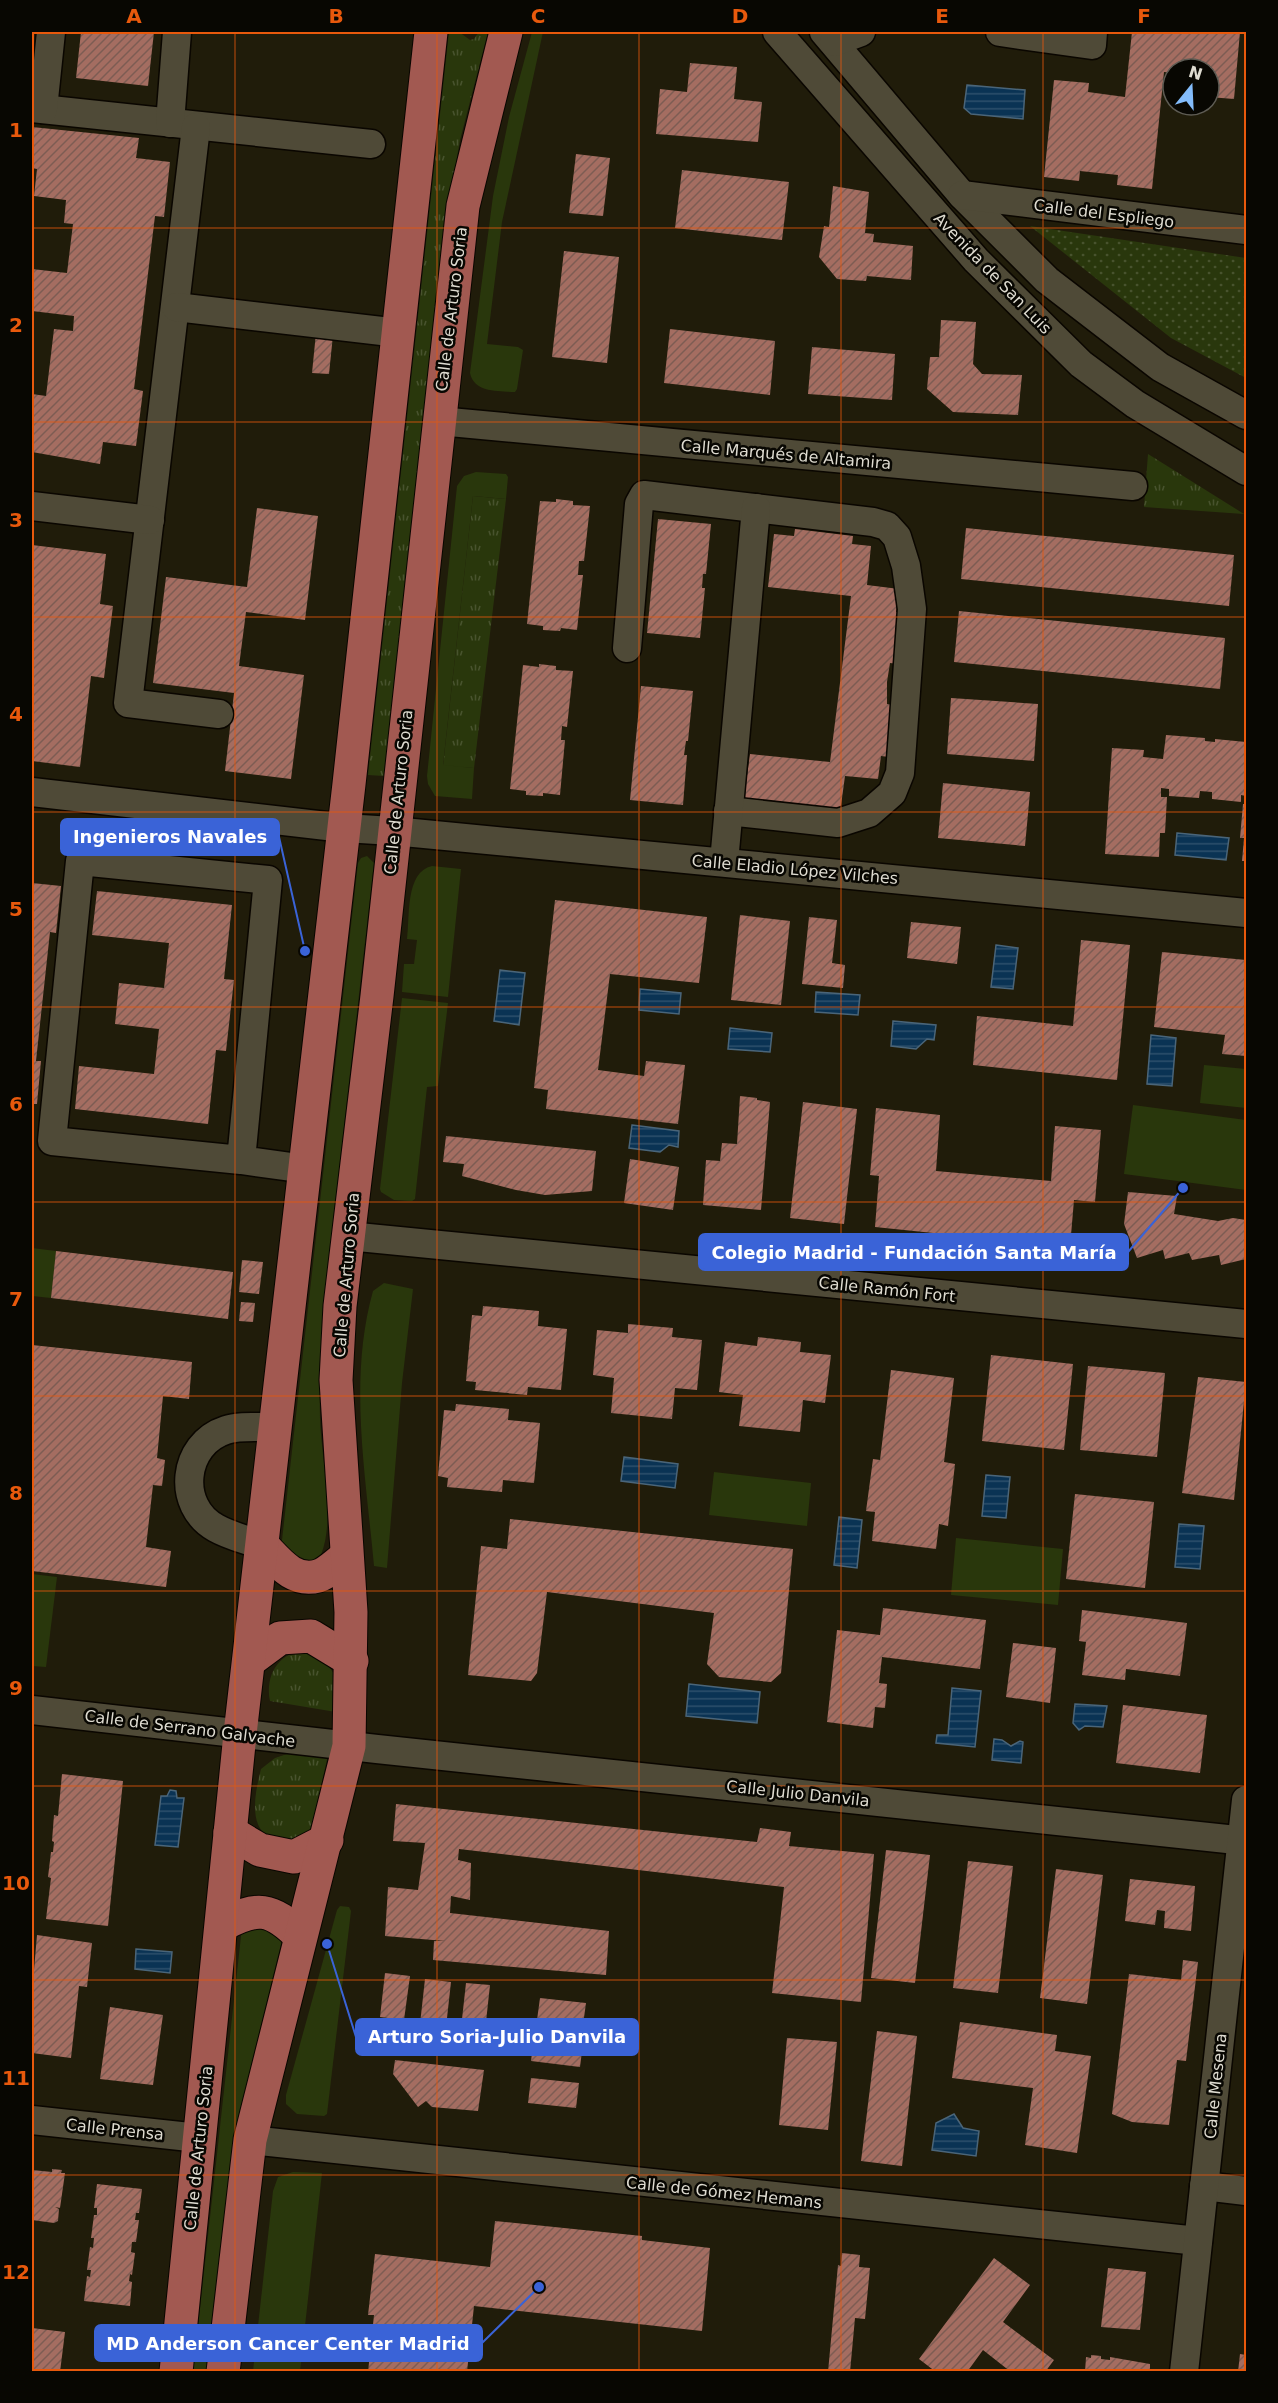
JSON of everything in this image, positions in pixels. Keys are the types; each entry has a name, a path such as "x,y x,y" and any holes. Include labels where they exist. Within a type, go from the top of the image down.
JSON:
{"main road":[{"name":"Calle de Arturo Soria","path":"176,2372 240,1734 306,1169 431,32"},
{"name":"Calle de Arturo Soria","path":"223,2372 250,2140 349,1746 351,1612 336,1380 340,1306 377,996 393,831 464,206 506,32"},
{"path":"263,1546 290,1573 304,1576 319,1576 346,1557"},
{"path":"249,1661 280,1638 311,1636 352,1661"},
{"path":"231,1832 260,1850 294,1857 327,1840"},
{"path":"222,1925 244,1913 264,1912 284,1919 300,1936"}],"street":[{"path":"51,32 37,108 371,144"},
{"path":"177,32 183,125 176,307 128,703 219,714"},
{"name":"Avenida de San Luis","path":"777,32 976,260 1081,364 1135,404 1246,471"},
{"name":"Avenida de San Luis","path":"829,37 861,32"},
{"path":"1001,32 1092,45 1093,32"},
{"name":"Avenida de San Luis","path":"829,37 962,195 1047,280 1160,367 1246,415"},
{"name":"Calle del Espliego","path":"962,195 1246,230"},
{"path":"176,307 399,333"},
{"name":"Calle Marqués de Altamira","path":"439,421 1133,486"},
{"path":"627,648 639,504 644,495 873,522 887,526 897,537 906,566 912,609 900,773 892,793 869,813 838,823 728,811"},
{"path":"32,506 150,520"},
{"path":"724,862 756,508"},
{"name":"Calle Eladio López Vilches","path":"32,792 344,828 724,862 1246,913"},
{"path":"241,1160 268,880 80,861 52,1141 241,1160 306,1169"},
{"name":"Calle Ramón Fort","path":"348,1236 1246,1324"},
{"path":"263,1546 215,1528 201,1517 192,1502 188,1485 190,1467 198,1451 210,1438 226,1430 277,1427"},
{"name":"Calle de Serrano Galvache","path":"32,1710 349,1746"},
{"name":"Calle Julio Danvila","path":"349,1746 1244,1840"},
{"name":"Calle Mesena","path":"1184,2372 1244,1840 1246,1800"},
{"name":"Calle Prensa","path":"32,2120 199,2138"},
{"name":"Calle de Gómez Hemans","path":"250,2140 1198,2241"},
{"path":"1204,2186 1246,2192"}],"green space":[{"path":"449,32 459,32 470,40 474,39 479,32 488,32 460,140 445,225 384,776 368,775"},
{"path":"532,32 543,32 502,222 487,344 518,347 523,350 515,392 495,391 476,384 470,373 493,196 509,117"},
{"path":"1030,226 1246,258 1246,378 1171,338"},
{"path":"1148,454 1244,514 1144,507"},
{"path":"476,472 506,474 508,477 506,499 473,496 443,765 474,768 472,799 435,796 428,784 427,776 457,486 464,476"},
{"path":"473,496 506,499 474,768 443,766"},
{"path":"367,856 374,863 324,1302 320,1418 328,1506 327,1523 321,1555 305,1566 282,1548 282,1540 358,863 361,858"},
{"path":"432,866 461,869 448,997 402,992 404,964 414,964 417,940 407,939 410,896 417,877 423,870"},
{"path":"402,998 448,1003 438,1086 427,1087 415,1199 412,1201 394,1200 380,1189"},
{"path":"1204,1065 1246,1069 1246,1108 1200,1103"},
{"path":"1133,1105 1246,1120 1246,1190 1124,1174"},
{"path":"32,1248 56,1251 51,1298 32,1296"},
{"path":"384,1283 413,1289 402,1383 387,1568 374,1566 361,1428 360,1393 361,1359 373,1291"},
{"path":"714,1472 811,1483 807,1526 709,1515"},
{"path":"956,1538 1063,1549 1058,1605 951,1595"},
{"path":"32,1574 57,1577 46,1667 32,1666"},
{"path":"304,1650 324,1663 334,1674 336,1712 270,1701 270,1683 275,1667 287,1656"},
{"path":"296,1751 328,1755 311,1830 289,1843 272,1838 263,1832 258,1825 255,1806 261,1769 275,1758"},
{"path":"340,1906 349,1907 351,1911 327,2114 324,2116 297,2114 286,2104 286,2095"},
{"path":"257,1921 281,1939 281,1944 254,2053 239,2131 211,2371 193,2372 241,1936 242,1932"},
{"path":"293,2172 322,2173 300,2371 253,2371 273,2191 278,2177"}],"water":[{"path":"967,85 1025,90 1023,119 971,114 964,108"},
{"path":"1177,833 1229,838 1226,860 1175,855"},
{"path":"996,945 1018,948 1013,989 991,987"},
{"path":"500,970 525,973 519,1025 494,1021"},
{"path":"640,989 681,993 679,1014 639,1010"},
{"path":"816,992 860,995 858,1015 815,1012"},
{"path":"893,1021 936,1025 934,1040 927,1039 916,1049 891,1046"},
{"path":"730,1028 772,1033 770,1052 728,1049"},
{"path":"1151,1035 1176,1038 1172,1086 1147,1084"},
{"path":"632,1125 679,1131 678,1147 669,1145 660,1152 629,1148"},
{"path":"624,1457 678,1464 675,1488 621,1481"},
{"path":"986,1475 1010,1477 1006,1518 982,1516"},
{"path":"839,1517 862,1520 857,1568 834,1565"},
{"path":"1179,1524 1204,1526 1200,1569 1175,1567"},
{"path":"689,1684 760,1692 757,1723 686,1716"},
{"path":"952,1688 981,1691 975,1747 936,1743 937,1735 948,1735"},
{"path":"1075,1704 1107,1706 1103,1727 1085,1726 1079,1730 1073,1723"},
{"path":"994,1739 1002,1740 1011,1746 1020,1741 1023,1742 1021,1763 992,1760"},
{"path":"170,1790 176,1791 177,1798 184,1798 178,1847 155,1845 161,1796 167,1796"},
{"path":"136,1949 172,1952 170,1973 135,1969"},
{"path":"954,2114 963,2128 979,2131 976,2156 932,2150 936,2123"}],"building":[{"path":"81,32 154,32 148,86 76,78"},
{"path":"1132,32 1240,32 1234,99 1221,98 1221,57 1161,57 1161,101 1152,189 1117,185 1118,175 1080,171 1079,181 1044,177 1054,80 1089,83 1088,92 1125,97"},
{"path":"690,63 737,67 734,99 762,102 758,142 656,134 660,89 687,92"},
{"path":"32,127 139,138 136,158 170,162 164,217 155,216 134,389 143,391 136,446 103,442 100,464 32,452 32,394 46,396 54,329 73,331 74,316 32,311 32,269 67,273 73,224 64,223 66,200 34,196 37,169 32,168"},
{"path":"576,154 610,158 603,216 569,213"},
{"path":"682,170 789,182 782,240 675,228"},
{"path":"833,186 869,192 865,233 874,234 873,242 913,246 911,280 867,276 866,281 837,279 819,257 824,226 829,227"},
{"path":"564,251 619,257 607,363 552,357"},
{"path":"941,320 976,322 973,364 982,374 1022,375 1018,415 953,412 927,389 930,357 939,357"},
{"path":"670,329 775,341 770,395 664,383"},
{"path":"316,333 333,335 329,374 312,373"},
{"path":"812,347 895,354 892,400 808,394"},
{"path":"556,499 573,501 573,505 590,506 584,561 579,561 578,575 583,575 577,630 561,628 560,631 543,630 543,626 527,624 540,501 556,502"},
{"path":"257,508 318,516 305,620 246,612 239,666 304,675 291,779 225,771 234,693 153,683 166,577 247,587"},
{"path":"658,519 711,524 706,574 703,574 702,588 705,588 700,638 647,633"},
{"path":"966,528 1234,555 1229,606 961,579"},
{"path":"795,529 853,536 852,544 871,546 867,585 899,589 896,612 905,613 898,664 890,663 887,682 887,704 894,705 889,757 881,756 878,779 845,776 840,813 743,805 750,754 830,762 851,596 768,587 774,534 794,536"},
{"path":"32,545 106,554 100,604 113,606 104,678 91,676 80,767 32,761"},
{"path":"959,611 1225,638 1220,689 954,662"},
{"path":"539,664 556,666 556,670 573,671 567,727 562,726 561,740 565,740 560,795 543,793 543,796 526,795 526,791 510,789 523,665 539,667"},
{"path":"641,686 693,691 688,741 686,741 684,755 687,755 683,805 630,800"},
{"path":"951,698 1038,704 1034,761 947,754"},
{"path":"1166,735 1205,738 1205,741 1215,742 1215,739 1246,742 1246,796 1241,795 1241,802 1212,799 1212,792 1200,791 1199,798 1169,796 1169,789 1161,788 1161,797 1167,797 1165,833 1160,833 1159,857 1105,854 1112,748 1144,750 1143,757 1163,759"},
{"path":"943,783 1030,792 1025,846 938,838"},
{"path":"1243,804 1246,804 1246,861 1242,861 1244,838 1240,838"},
{"path":"32,883 61,886 56,933 50,932 36,1061 41,1061 37,1104 32,1104"},
{"path":"97,891 232,905 224,979 234,980 226,1051 216,1050 208,1124 75,1109 79,1066 154,1074 159,1029 115,1024 119,983 164,988 169,943 92,935"},
{"path":"555,900 707,917 699,983 610,974 598,1070 644,1076 646,1061 685,1065 678,1124 546,1109 548,1090 534,1088"},
{"path":"740,915 790,921 781,1005 731,1000"},
{"path":"809,917 837,920 832,963 845,965 843,988 802,984"},
{"path":"911,922 961,927 957,964 907,958"},
{"path":"1081,940 1130,945 1117,1080 973,1065 977,1016 1073,1026"},
{"path":"1162,952 1246,960 1246,1056 1222,1054 1225,1035 1154,1027"},
{"path":"740,1096 770,1102 761,1210 703,1205 706,1160 720,1161 722,1143 737,1144"},
{"path":"803,1102 857,1109 844,1224 790,1218"},
{"path":"876,1108 940,1115 936,1171 1051,1181 1055,1126 1101,1130 1095,1202 1074,1200 1070,1247 875,1227 879,1176 870,1175"},
{"path":"446,1136 596,1151 592,1191 545,1195 462,1176 464,1164 443,1162"},
{"path":"630,1159 679,1167 673,1210 624,1203"},
{"path":"1128,1192 1177,1196 1174,1214 1218,1221 1233,1218 1246,1220 1246,1259 1221,1265 1219,1255 1192,1260 1189,1253 1165,1259 1163,1250 1137,1258 1124,1224"},
{"path":"56,1251 233,1272 228,1319 51,1298"},
{"path":"242,1260 263,1262 259,1294 239,1292"},
{"path":"241,1302 255,1303 253,1322 239,1321"},
{"path":"483,1306 539,1311 538,1326 567,1329 561,1390 528,1387 527,1395 475,1390 476,1382 466,1381 472,1315 482,1316"},
{"path":"628,1324 673,1328 672,1337 702,1340 697,1390 675,1388 672,1419 611,1413 614,1378 593,1375 597,1330 628,1333"},
{"path":"758,1337 801,1342 800,1352 831,1355 825,1403 803,1400 800,1432 739,1426 743,1395 719,1392 725,1342 757,1346"},
{"path":"32,1345 192,1362 189,1399 163,1396 157,1458 165,1460 162,1486 153,1485 146,1547 171,1551 166,1587 32,1571"},
{"path":"991,1355 1073,1364 1064,1450 982,1441"},
{"path":"1088,1366 1165,1373 1157,1457 1080,1450"},
{"path":"891,1370 954,1378 944,1462 955,1464 948,1526 939,1524 936,1549 872,1541 875,1512 866,1511 873,1459 880,1460"},
{"path":"1198,1377 1246,1382 1234,1500 1182,1493"},
{"path":"456,1404 509,1409 508,1420 540,1423 534,1483 503,1480 502,1492 447,1487 448,1478 438,1476 444,1410 455,1411"},
{"path":"1075,1494 1154,1502 1145,1588 1066,1579"},
{"path":"510,1519 793,1549 781,1673 771,1682 719,1677 707,1664 714,1613 547,1592 537,1673 531,1681 468,1675 481,1546 507,1549"},
{"path":"883,1608 986,1620 980,1669 882,1657 879,1683 887,1684 885,1708 875,1707 873,1728 827,1722 837,1630 880,1635"},
{"path":"1082,1610 1187,1623 1180,1676 1126,1669 1125,1680 1082,1675 1086,1642 1079,1641"},
{"path":"1013,1643 1056,1648 1050,1703 1006,1697"},
{"path":"1123,1705 1207,1715 1200,1773 1116,1763"},
{"path":"62,1774 123,1781 108,1926 46,1919 51,1878 48,1877 54,1842 52,1841 54,1815 58,1816"},
{"path":"396,1804 757,1842 760,1828 791,1832 789,1846 874,1854 861,2002 772,1993 784,1887 459,1849 458,1860 471,1863 470,1900 451,1896 450,1913 609,1931 606,1975 433,1960 434,1941 445,1941 385,1936 388,1887 418,1890 425,1843 393,1841"},
{"path":"886,1850 930,1855 915,1983 871,1978"},
{"path":"968,1861 1013,1866 998,1993 953,1988"},
{"path":"1056,1869 1103,1875 1087,2004 1040,1998"},
{"path":"1130,1879 1195,1886 1191,1931 1164,1928 1165,1911 1157,1910 1155,1925 1125,1921"},
{"path":"37,1935 92,1943 87,1987 79,1986 71,2058 32,2053 32,1993"},
{"path":"1183,1960 1198,1962 1186,2061 1177,2060 1169,2125 1132,2122 1112,2114 1129,1974 1181,1980"},
{"path":"385,1973 410,1976 404,2020 380,2017"},
{"path":"425,1979 451,1982 446,2027 420,2024"},
{"path":"466,1983 490,1985 485,2031 461,2028"},
{"path":"540,1998 586,2003 583,2025 537,2020"},
{"path":"110,2007 163,2015 153,2085 100,2079"},
{"path":"960,2022 1057,2035 1055,2051 1091,2056 1077,2153 1025,2145 1033,2088 952,2078"},
{"path":"877,2031 917,2036 902,2166 861,2161"},
{"path":"534,2037 583,2043 580,2067 531,2061"},
{"path":"787,2038 837,2042 828,2130 779,2125"},
{"path":"395,2060 484,2070 478,2111 432,2107 426,2101 418,2107 393,2074"},
{"path":"531,2078 579,2083 576,2108 528,2103"},
{"path":"52,2169 62,2170 61,2173 65,2173 60,2208 55,2207 59,2209 58,2221 54,2223 32,2220 32,2170 52,2172"},
{"path":"97,2184 142,2189 139,2213 136,2213 135,2220 139,2220 136,2242 132,2242 131,2252 135,2253 129,2281 132,2282 130,2306 84,2301 87,2276 90,2277 91,2270 87,2270 90,2247 93,2248 94,2238 91,2238 94,2215 97,2215 97,2208 94,2208"},
{"path":"495,2221 642,2236 642,2240 710,2248 702,2331 474,2306 467,2372 368,2372 374,2315 368,2315 375,2254 490,2267"},
{"path":"842,2253 860,2255 859,2267 870,2268 865,2319 855,2318 850,2372 828,2372 838,2265 841,2266"},
{"path":"994,2258 1030,2285 1003,2322 1054,2360 1045,2372 1011,2372 983,2350 967,2372 936,2372 919,2359"},
{"path":"1108,2268 1146,2272 1140,2330 1101,2327"},
{"path":"32,2328 65,2332 60,2372 32,2372"},
{"path":"1240,2354 1246,2355 1246,2372 1238,2372"},
{"path":"1091,2355 1101,2356 1101,2359 1110,2360 1110,2357 1150,2364 1150,2372 1085,2372 1086,2357 1091,2358"}],"place":[{"name":"Ingenieros Navales","path":"305,951"},
{"name":"Colegio Madrid - Fundación Santa María","path":"1183,1188"},
{"name":"Arturo Soria-Julio Danvila","path":"327,1944"},
{"name":"MD Anderson Cancer Center Madrid","path":"539,2287"}]}
